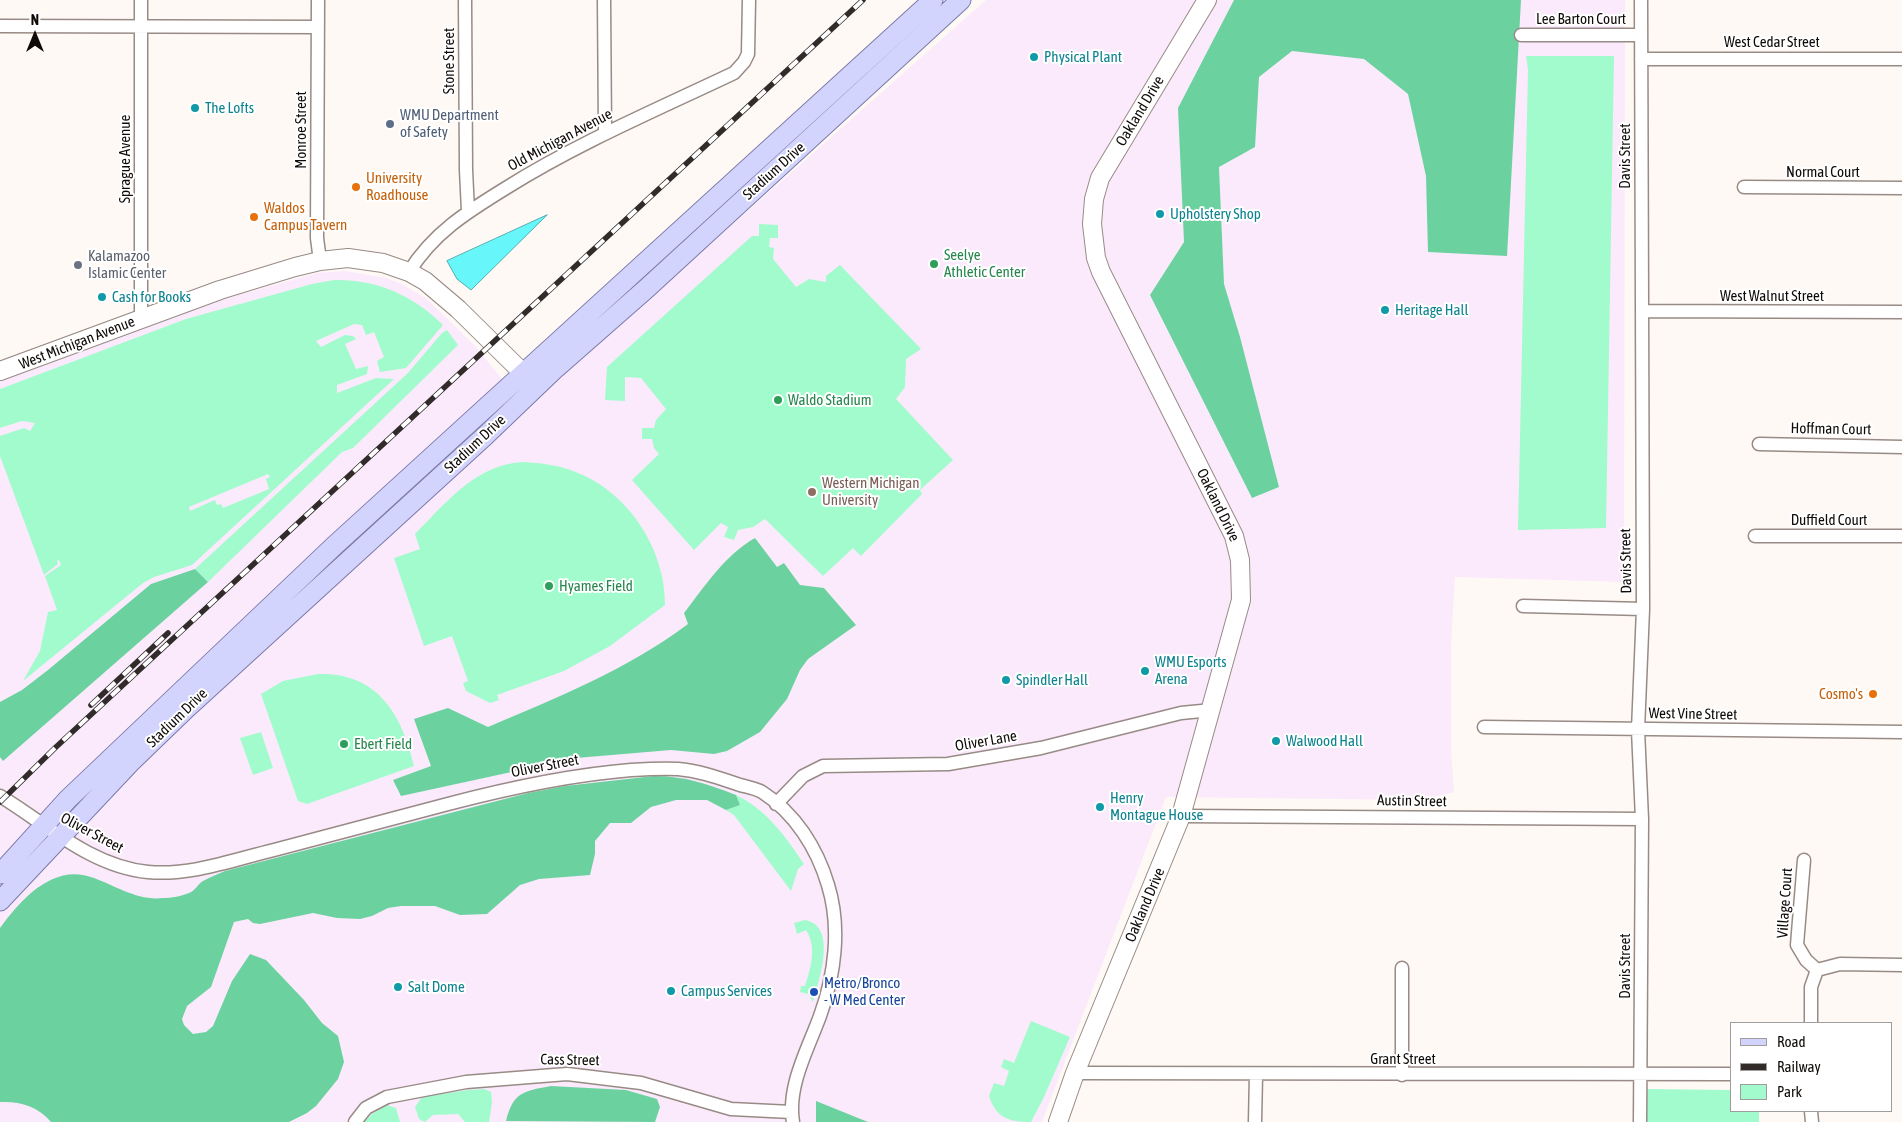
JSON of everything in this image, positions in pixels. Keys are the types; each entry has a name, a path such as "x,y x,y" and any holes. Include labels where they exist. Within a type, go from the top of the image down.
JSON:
{"main road":[{"name":"Stadium Drive","path":"0,874 68,799 313,566 933,0"},
{"name":"Stadium Drive","path":"0,901 60,836 187,708 556,368 639,295 961,0"},
{"name":"Oakland Drive","path":"1058,1122 1075,1073 1182,816 1241,600 1238,546 1101,272 1094,248 1092,224 1094,199 1106,166 1207,0"},
{"name":"West Michigan Avenue","path":"0,371 220,290 320,261 348,258 367,260 409,272 439,292 524,374"}],"street":[{"name":"Sprague Avenue","path":"140,0 141,319"},
{"name":"Monroe Street","path":"318,0 317,238 320,261"},
{"name":"Stone Street","path":"465,0 468,211"},
{"path":"604,0 605,132"},
{"name":"Old Michigan Avenue","path":"409,272 432,240 468,211 548,162 605,132 734,73 744,62 750,45 749,0"},
{"name":"Davis Street","path":"1640,1122 1642,819 1638,730 1643,609 1641,0"},
{"path":"0,26 141,28 318,27"},
{"name":"Lee Barton Court","path":"1521,35 1640,36"},
{"name":"West Cedar Street","path":"1641,59 1902,59"},
{"name":"Normal Court","path":"1744,188 1902,188"},
{"name":"West Walnut Street","path":"1642,311 1902,312"},
{"name":"Hoffman Court","path":"1760,444 1902,447"},
{"name":"Duffield Court","path":"1755,536 1902,536"},
{"path":"1523,606 1643,609"},
{"name":"Oliver Lane","path":"776,804 803,776 823,766 948,764 1041,748 1181,712 1212,710"},
{"name":"West Vine Street","path":"1484,727 1902,732"},
{"name":"Oliver Street","path":"0,796 43,826 115,865 132,870 172,873 262,853 481,795 563,778 599,773 676,769 699,772 760,791 776,804 804,833 819,859 829,888 835,930 835,954 830,986 797,1078 792,1117"},
{"name":"Austin Street","path":"1182,816 1642,819"},
{"name":"Village Court","path":"1804,860 1797,945 1806,960 1817,970"},
{"path":"1811,1022 1811,987 1817,970 1840,964 1902,965"},
{"path":"1402,968 1402,1075"},
{"name":"Grant Street","path":"1075,1073 1402,1075 1730,1074"},
{"name":"Cass Street","path":"355,1122 366,1108 387,1097 466,1082 567,1074 641,1083 731,1110 792,1117"},
{"path":"1255,1122 1256,1074"}],"shaded area":[{"name":"Western Michigan University","path":"986,0 1625,0 1624,582 1455,577 1451,646 1451,749 1454,792 1423,800 1166,797 1042,1122 0,1122 0,381 213,302 317,273 345,271 386,278 402,284 428,300 473,344 526,407"}],"green space":[{"path":"1234,0 1521,0 1507,256 1428,252 1426,176 1408,94 1364,59 1292,51 1259,77 1255,147 1219,167 1224,284 1240,337 1279,487 1252,498 1150,295 1184,242 1178,108"},
{"path":"1526,56 1614,56 1606,528 1518,530 1528,70"},
{"name":"Waldo Stadium","path":"759,224 778,225 778,238 770,238 769,247 774,248 773,259 796,287 809,279 826,282 826,276 840,265 921,349 906,359 905,387 896,399 953,460 920,490 922,494 861,556 853,548 823,576 765,519 753,527 738,530 734,540 724,537 728,527 721,523 694,550 632,480 659,454 654,448 652,439 642,439 642,428 654,428 656,420 666,409 641,378 625,377 625,401 605,400 607,367 752,236 759,236"},
{"path":"334,280 350,280 379,286 406,297 431,314 443,325 406,368 380,372 377,361 384,357 374,332 366,335 362,325 354,324 316,341 321,347 345,335 353,336 356,339 345,344 356,369 368,366 367,374 337,385 337,393 376,378 394,379 192,565 154,577 143,583 23,681 40,651 48,612 57,610 45,576 61,565 59,560 57,561 58,564 44,575 0,456 0,436 24,428 30,431 35,423 22,421 0,428 0,389 186,319 312,284","holes":["268,474 270,477 266,479 269,489 223,508 221,504 217,505 215,500 190,511 189,507"]},
{"path":"447,330 458,345 353,448 342,452 208,582 195,569 408,373 442,333"},
{"name":"Hyames Field","path":"522,462 550,465 578,473 596,482 613,494 628,509 641,526 659,564 664,585 665,605 610,646 564,671 497,695 499,700 490,703 466,691 463,683 468,681 452,636 424,646 394,558 420,549 415,534 462,487 490,470"},
{"path":"755,538 777,567 784,563 800,585 824,588 856,625 808,659 800,670 787,699 760,732 727,751 714,754 671,750 576,758 401,796 393,780 431,766 414,719 448,708 488,727 566,694 617,669 688,624 684,613 708,582 734,553"},
{"path":"195,569 208,582 3,761 0,757 0,702 22,690 48,670 151,584"},
{"name":"Ebert Field","path":"318,674 339,675 356,680 384,700 402,729 414,766 307,804 298,801 261,694 283,681"},
{"path":"261,732 273,768 253,775 240,738"},
{"path":"654,776 686,779 716,787 736,795 740,805 726,810 707,800 676,800 651,807 631,823 610,823 595,841 595,854 590,875 539,879 520,885 487,914 460,915 435,906 401,906 388,908 372,916 360,919 337,918 313,913 260,924 253,923 248,919 234,922 211,987 187,1006 182,1019 184,1025 193,1034 206,1032 213,1026 232,981 250,954 266,960 304,1000 322,1023 338,1036 344,1062 338,1079 316,1106 289,1122 51,1122 34,1108 14,1102 0,1102 0,928 28,895 52,879 65,875 79,874 136,895 154,898 176,897 191,892 203,881 225,871 528,793 565,786"},
{"path":"736,795 766,816 804,864 798,869 791,891 734,815 726,810 740,805"},
{"path":"805,920 815,924 821,932 824,943 822,968 813,1002 808,994 800,992 801,986 805,986 811,965 812,950 806,930 797,934 794,923"},
{"path":"1031,1021 1070,1037 1031,1122 1010,1120 995,1109 989,1096 994,1083 1004,1086 1009,1071 1001,1067 1004,1059 1014,1063"},
{"path":"551,1086 626,1090 657,1099 660,1107 655,1122 506,1121 512,1104 521,1094"},
{"path":"484,1089 491,1092 492,1102 489,1122 465,1122 458,1114 433,1115 425,1122 419,1119 415,1107 422,1097"},
{"path":"1646,1089 1730,1090 1730,1112 1759,1112 1759,1122 1647,1122"},
{"path":"816,1101 868,1122 816,1122"},
{"path":"387,1105 396,1108 400,1122 364,1122 372,1114"}],"water":[{"path":"547,215 471,290 457,279 447,261"}],"railway":[{"path":"0,802 56,747 863,0"},
{"path":"91,705 168,633"}],"place":[{"name":"Physical Plant","path":"1034,57"},
{"name":"The Lofts","path":"195,108"},
{"name":"WMU Department of Safety","path":"390,124"},
{"name":"University Roadhouse","path":"356,187"},
{"name":"Upholstery Shop","path":"1160,214"},
{"name":"Waldos Campus Tavern","path":"254,217"},
{"name":"Seelye Athletic Center","path":"934,264"},
{"name":"Kalamazoo Islamic Center","path":"78,265"},
{"name":"Cash for Books","path":"102,297"},
{"name":"Heritage Hall","path":"1385,310"},
{"name":"Waldo Stadium","path":"778,400"},
{"name":"Western Michigan University","path":"812,492"},
{"name":"Hyames Field","path":"549,586"},
{"name":"WMU Esports Arena","path":"1145,671"},
{"name":"Spindler Hall","path":"1006,680"},
{"name":"Cosmo's","path":"1873,694"},
{"name":"Walwood Hall","path":"1276,741"},
{"name":"Ebert Field","path":"344,744"},
{"name":"Henry Montague House","path":"1100,807"},
{"name":"Salt Dome","path":"398,987"},
{"name":"Campus Services","path":"671,991"},
{"name":"Metro/Bronco - W Med Center","path":"814,992"}]}
